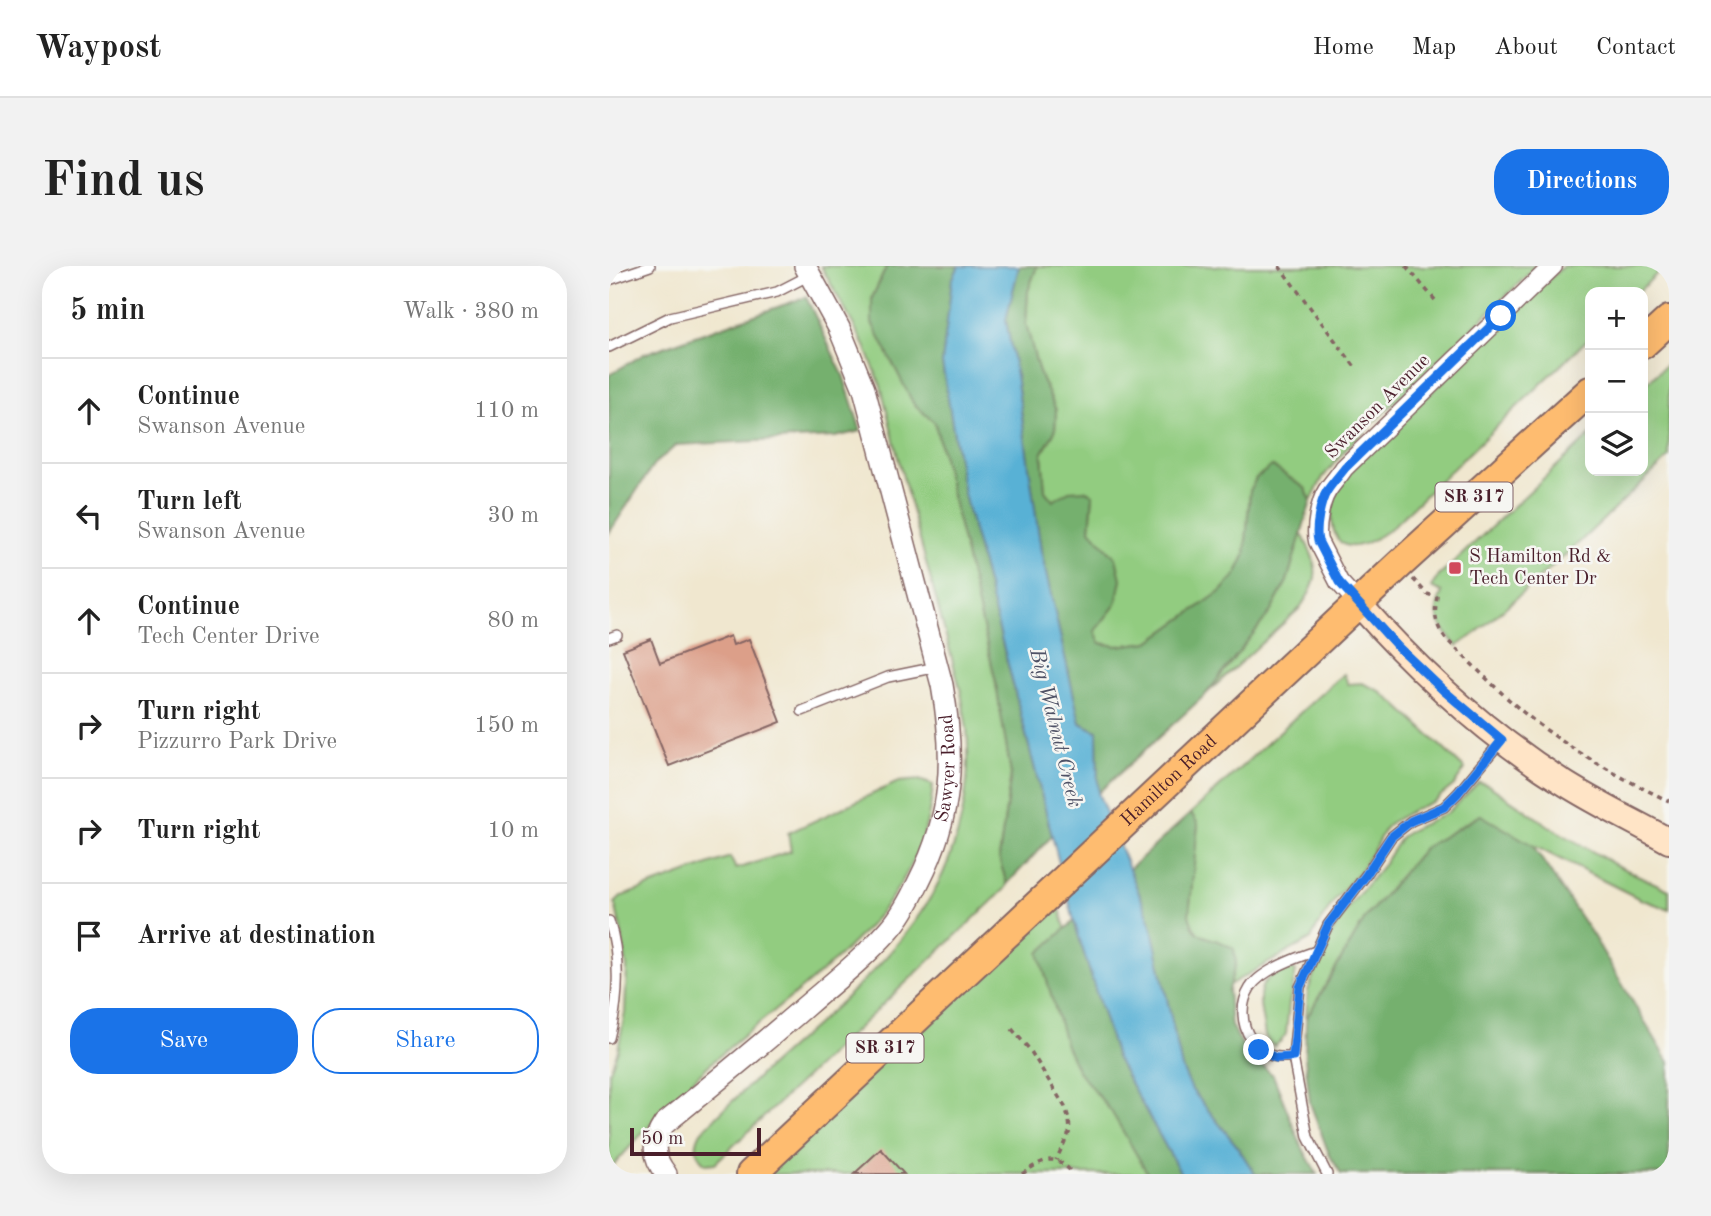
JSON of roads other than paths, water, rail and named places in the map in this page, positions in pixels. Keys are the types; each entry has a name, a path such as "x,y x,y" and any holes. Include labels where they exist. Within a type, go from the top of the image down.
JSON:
{"main road":[{"path":"1648,339 1669,320"},
{"name":"Hamilton Road","path":"751,1174 1399,565 1585,396"},
{"path":"1359,604 1398,647 1443,690 1502,740 1562,782 1669,841"}],"street":[{"name":"Swanson Avenue","path":"1359,604 1339,582 1316,535 1325,494 1345,468 1553,266"},
{"name":"Sawyer Road","path":"666,1174 655,1156 656,1135 664,1124 863,957 891,928 911,897 936,844 949,785 951,753 948,718 938,667 864,389 839,328 808,270"}],"lane":[{"path":"609,280 650,266"},
{"path":"609,347 670,317 777,292 808,270"},
{"path":"802,711 888,677 938,667"},
{"path":"1327,1174 1308,1137 1293,1057 1300,987 1328,925 1391,837 1411,821 1444,807 1502,740"},
{"path":"609,921 617,959 613,1024 609,1038"},
{"path":"1293,1057 1276,1058 1259,1050 1245,1028 1243,1006 1251,986 1266,974 1291,960 1316,951"}],"water":[{"name":"Big Walnut Creek","path":"959,266 1019,266 1006,320 1041,551 1080,723 1097,731 1098,793 1150,920 1182,1068 1192,1090 1237,1146 1255,1174 1181,1174 1116,1057 1074,921 964,494 942,363 952,280"}],"place":[{"name":"S Hamilton Rd & Tech Center Dr","path":"1455,568"}]}
